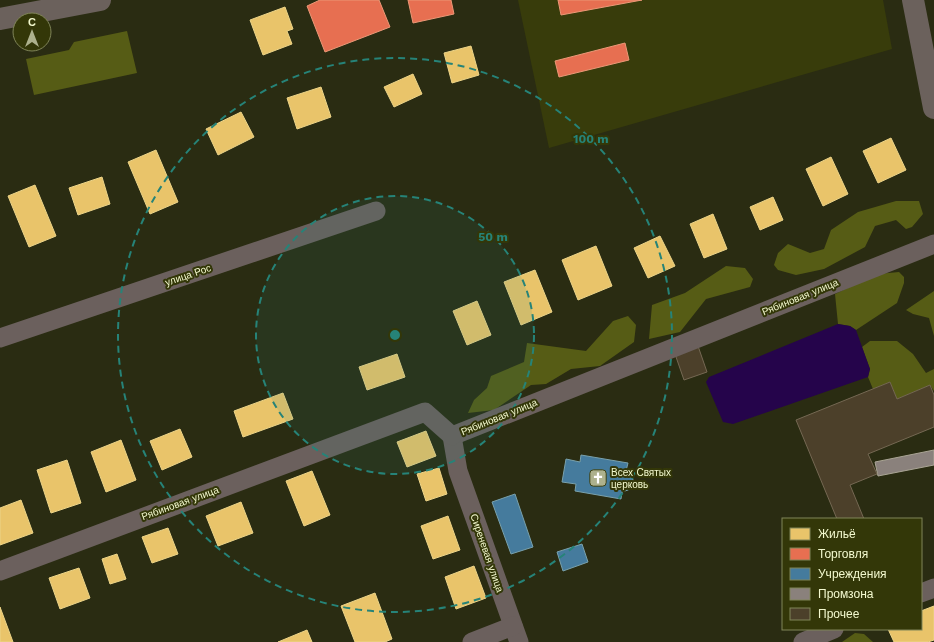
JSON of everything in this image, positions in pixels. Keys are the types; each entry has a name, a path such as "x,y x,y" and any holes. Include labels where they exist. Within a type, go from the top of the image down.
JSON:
{"street":[{"path":"0,19 100,0"},
{"path":"913,0 934,108"},
{"name":"улица Рос","path":"0,338 376,211"},
{"name":"Рябиновая улица","path":"0,571 425,412 452,436 934,244"},
{"name":"Сиреневая улица","path":"452,436 458,471 516,634 472,642"},
{"path":"922,593 934,588"},
{"path":"803,642 832,630"}],"shaded area":[{"path":"518,0 883,0 892,49 549,148"},
{"path":"127,31 137,73 34,95 26,59 69,50 74,42"},
{"path":"896,201 919,201 923,214 912,227 906,229 896,220 875,226 865,247 824,269 796,275 778,270 774,265 778,253 788,244 810,253 824,249 831,230 858,212"},
{"path":"726,266 745,268 753,279 750,287 706,299 680,332 649,339 652,305 685,293"},
{"path":"899,272 904,277 904,283 897,303 856,330 850,326 838,324 835,294 878,274"},
{"path":"934,291 934,336 929,318 913,314 906,310"},
{"path":"628,316 636,325 634,342 600,366 571,369 546,384 531,385 494,410 468,413 474,400 487,388 491,376 524,362 527,343 586,351 613,321"},
{"path":"838,324 850,326 856,330 870,369 868,377 733,424 723,422 706,382 709,377"},
{"path":"870,341 897,341 913,354 926,373 934,369 934,391 930,385 897,399 890,382 873,389 868,377 870,369 862,347"},
{"path":"855,633 864,634 873,642 842,642"}],"building: Жильё":[{"path":"285,7 293,29 287,31 292,44 263,55 250,20"},
{"path":"471,46 479,75 452,83 444,53"},
{"path":"413,74 422,94 394,107 384,87"},
{"path":"321,87 331,117 297,129 287,98"},
{"path":"241,112 254,137 218,155 206,129"},
{"path":"891,138 906,170 878,183 863,151"},
{"path":"156,150 178,202 150,214 128,162"},
{"path":"831,157 848,194 823,206 806,169"},
{"path":"102,177 110,204 78,215 69,188"},
{"path":"35,185 56,236 29,247 8,196"},
{"path":"773,197 783,220 760,230 750,207"},
{"path":"713,214 727,249 704,258 690,224"},
{"path":"660,236 675,266 648,278 634,248"},
{"path":"596,246 612,286 578,300 562,260"},
{"path":"535,270 552,312 521,325 504,282"},
{"path":"477,301 491,335 467,345 453,311"},
{"path":"397,354 405,377 367,390 359,367"},
{"path":"283,393 293,419 243,437 234,411"},
{"path":"180,429 192,457 162,470 150,441"},
{"path":"426,431 436,456 407,467 397,442"},
{"path":"121,440 136,480 106,492 91,452"},
{"path":"67,460 81,503 51,513 37,470"},
{"path":"439,468 447,494 426,501 417,474"},
{"path":"312,471 330,515 304,526 286,481"},
{"path":"21,500 33,533 0,545 0,508"},
{"path":"241,502 253,533 218,546 206,516"},
{"path":"448,516 460,550 433,559 421,526"},
{"path":"168,528 178,554 152,563 142,537"},
{"path":"117,554 126,579 110,584 102,559"},
{"path":"474,566 486,598 456,609 445,577"},
{"path":"79,568 90,598 60,609 49,578"},
{"path":"375,593 392,639 385,642 355,642 341,606"},
{"path":"934,606 934,640 928,642 894,642 888,630 922,630 922,611"},
{"path":"0,607 13,642 0,642"},
{"path":"307,630 312,642 278,642"}],"building: Торговля":[{"path":"320,0 379,0 390,27 325,52 307,6"},
{"path":"408,0 451,0 454,14 413,23"},
{"path":"558,0 642,0 561,15"},
{"path":"625,43 629,60 559,77 555,61"}],"building: Учреждения":[{"name":"Всех Святых церковь","path":"581,455 628,463 626,471 632,476 633,480 631,488 622,492 621,499 575,491 576,484 562,482 566,459 580,462"},
{"path":"515,494 533,547 511,554 492,502"},
{"path":"582,544 588,562 563,571 557,552"}],"building: Промзона":[{"path":"934,450 934,465 878,476 875,462"}],"building: Прочее":[{"path":"698,346 707,372 684,380 675,354"},
{"path":"890,382 897,399 930,385 934,395 934,427 868,454 877,474 850,485 864,518 837,518 796,420"}],"place":[{"name":"Всех Святых церковь","path":"598,478"}]}
